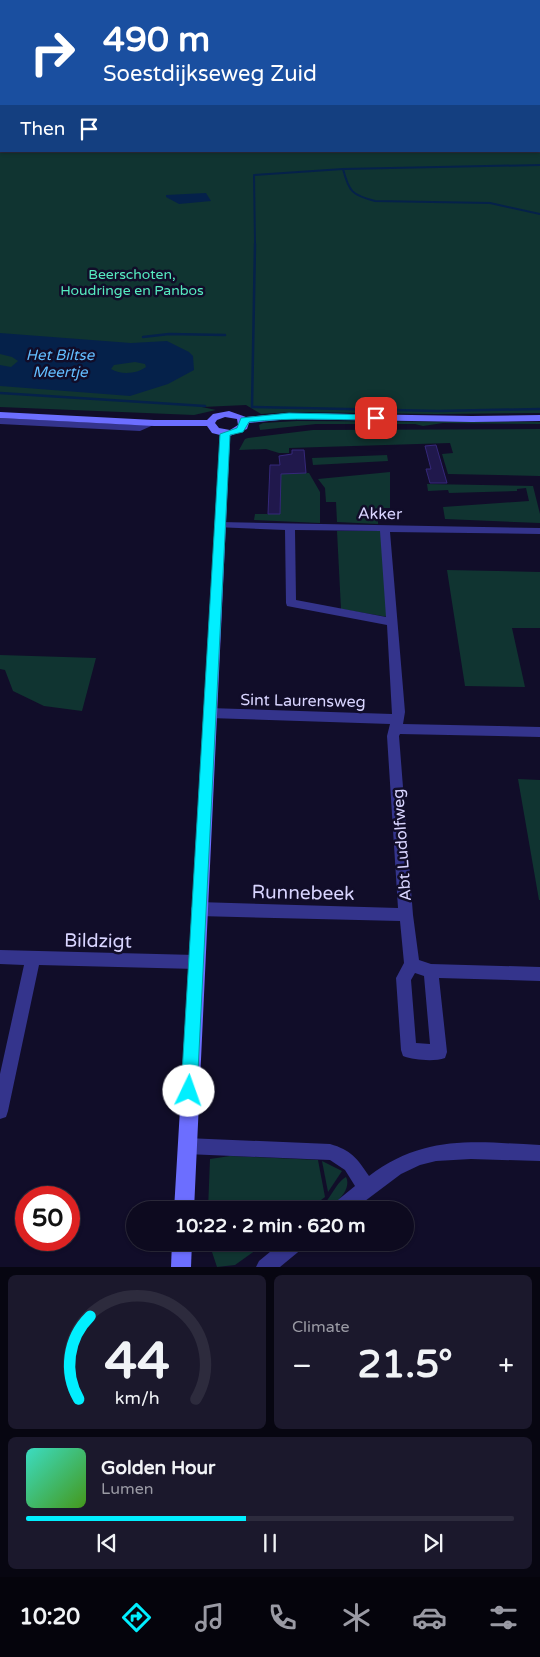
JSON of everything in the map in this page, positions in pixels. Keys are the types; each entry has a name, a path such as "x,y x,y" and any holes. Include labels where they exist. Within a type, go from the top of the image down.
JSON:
{"main road":[{"path":"0,415 154,423 210,423 217,416 230,410 244,420 289,416 472,419 540,418"},
{"path":"210,423 216,431 225,434 240,430 244,420"},
{"path":"184,1201 198,909 225,434"},
{"path":"181,1267 182,1251"}],"street":[{"path":"0,421 140,428 154,423"},
{"name":"Akker","path":"219,525 540,531"},
{"path":"290,526 291,603 392,622"},
{"name":"Abt Ludolfweg","path":"385,528 399,712 394,736 406,915 412,965 403,978 409,1050 439,1052 431,971"},
{"name":"Sint Laurensweg","path":"209,713 540,732"},
{"name":"Runnebeek","path":"198,909 406,915"},
{"name":"Bildzigt","path":"0,957 196,962"},
{"path":"0,1111 33,959"},
{"path":"412,965 431,971 540,974"},
{"path":"186,1146 330,1152 339,1155 351,1164 367,1188"},
{"path":"350,1201 403,1164 421,1156 460,1150 540,1153"},
{"path":"265,1267 285,1251"}],"green space":[{"name":"Beerschoten, Houdringe en Panbos","path":"0,152 540,152 540,413 293,412 261,414 246,405 202,407 216,410 194,415 0,407"},
{"path":"297,421 540,422 540,424 443,423 423,426 415,424 316,424 260,430 259,425 263,423"},
{"path":"540,429 540,476 448,474 442,454 453,453 450,443 289,448 289,453 279,453 266,449 239,450 245,439 248,438 313,430"},
{"path":"387,455 388,461 313,465 312,458"},
{"path":"390,472 390,508 378,508 378,524 337,522 336,502 326,502 325,488 318,479"},
{"path":"281,473 309,473 320,492 320,523 254,520 255,514 278,514"},
{"path":"427,484 533,486 540,514 540,523 445,519 443,507 529,501 526,488 517,489 517,491 449,493 448,490 428,491"},
{"path":"337,531 382,531 388,617 341,609"},
{"path":"447,570 540,572 540,628 512,628 525,687 465,686"},
{"path":"0,655 96,658 82,711 44,706 13,691 5,670 0,669"},
{"path":"518,779 540,780 540,900 539,900"},
{"path":"230,1156 318,1160 325,1197 320,1201 208,1201 210,1159"},
{"path":"322,1161 342,1171 328,1192"},
{"path":"346,1177 347,1188 344,1193 337,1201 326,1201 339,1183"},
{"path":"212,1251 255,1251 235,1265 217,1267"}],"water":[{"path":"206,193 211,201 179,204 166,197 166,195"},
{"name":"Het Biltse Meertje","path":"0,333 131,343 167,341 193,356 194,370 168,384 130,396 0,386 0,365 11,367 18,361 12,357 0,354","holes":["135,362 145,364 146,367 134,372 124,373 111,369 114,365"]}],"building":[{"path":"436,445 447,483 430,483 426,469 431,469 425,446"},
{"path":"292,450 304,450 306,473 281,474 280,514 268,514 270,465 280,465 279,456 292,454"}],"waterway":[{"path":"343,169 540,165"},
{"path":"255,244 254,175 343,169"},
{"path":"343,169 350,188 361,197 375,201 490,203 540,214"},
{"path":"255,244 252,407 438,411 540,409"},
{"path":"143,337 169,334 225,335"},
{"path":"0,393 205,406"}],"route":[{"path":"189,1091 225,434 240,430 243,427 244,420 289,416 376,418"}]}
